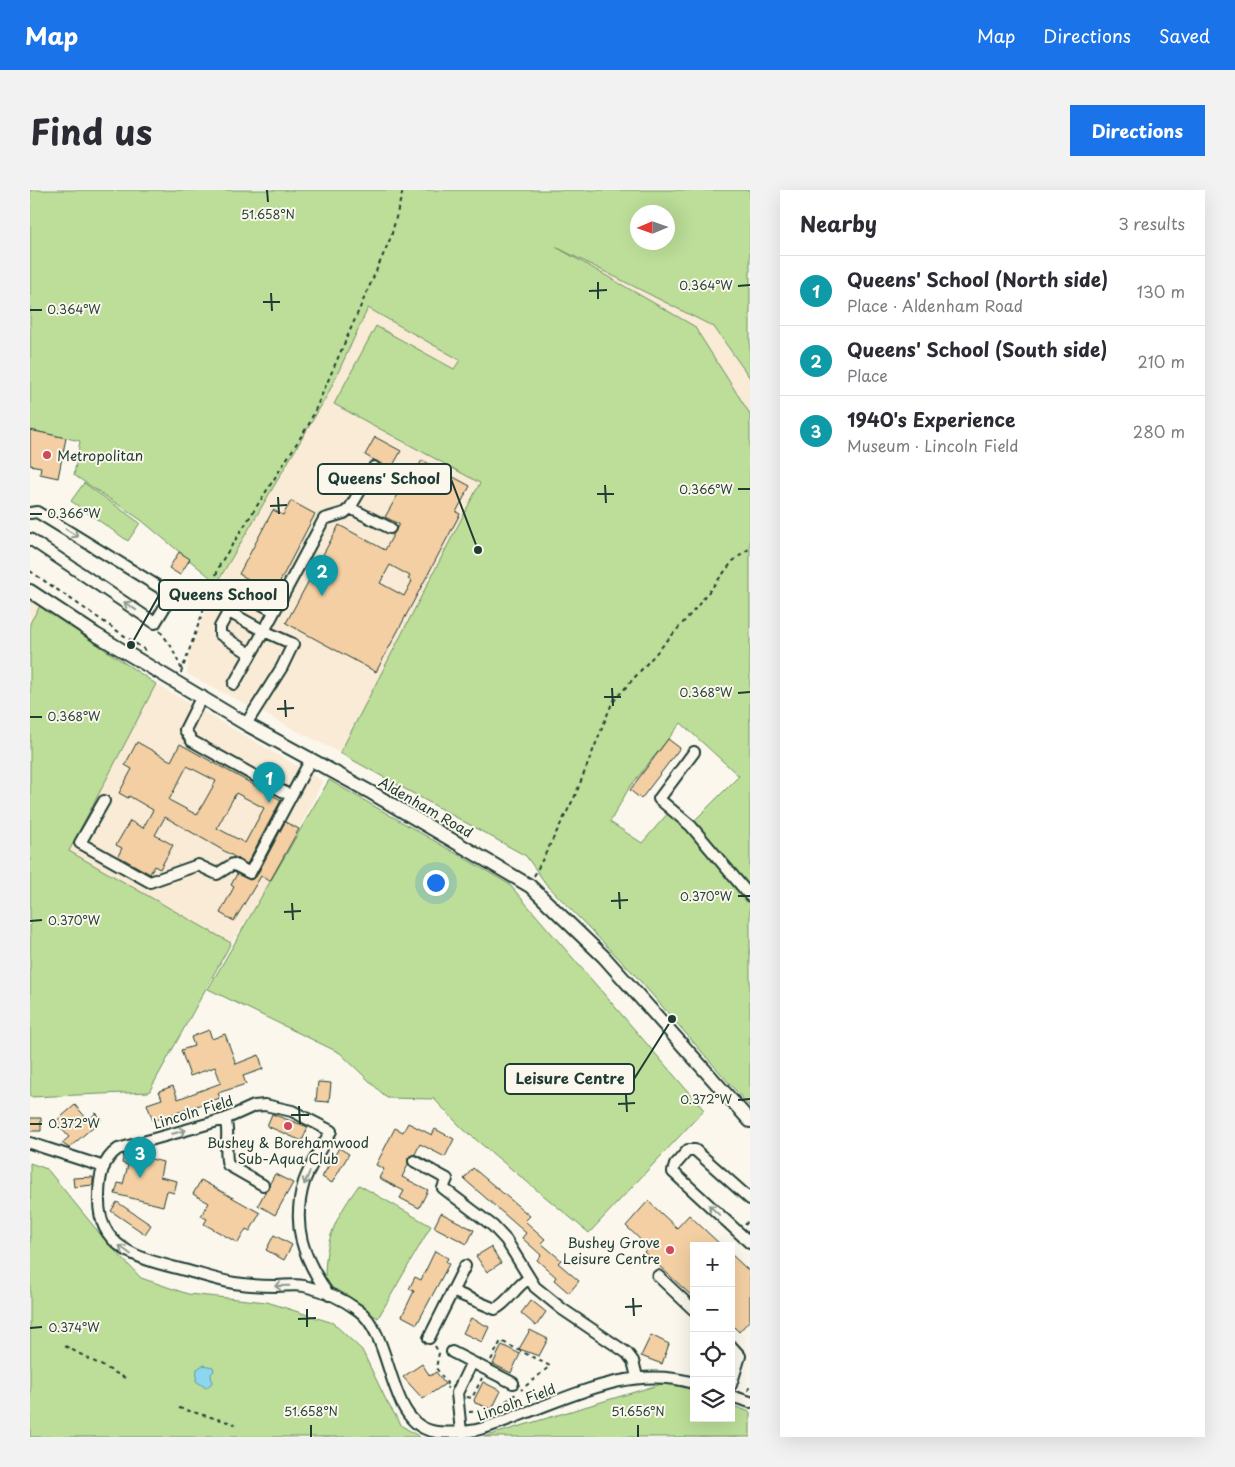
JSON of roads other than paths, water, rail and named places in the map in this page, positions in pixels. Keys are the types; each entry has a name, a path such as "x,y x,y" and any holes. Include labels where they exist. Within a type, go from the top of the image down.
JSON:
{"main road":[{"name":"Aldenham Road","path":"30,591 95,634 202,696 246,724 487,859 530,886 604,957 750,1121"}],"street":[{"path":"234,684 324,519 344,513 350,508 374,467"},
{"path":"350,508 390,528"},
{"path":"30,513 37,512 172,595 155,623 30,539"},
{"path":"250,654 220,634 220,627 236,598 242,595 274,611"},
{"path":"229,612 292,644 282,666 246,724"},
{"path":"202,696 185,730 192,741 291,796"},
{"path":"694,752 659,800 674,810 691,826 750,896"},
{"path":"104,800 80,843 150,882 198,865 217,874 233,864 250,873 311,759"},
{"name":"Lincoln Field","path":"329,1295 311,1266 297,1226 304,1181 331,1130 292,1111 265,1105 254,1106 225,1119 118,1149 107,1158 100,1181 99,1216 107,1232 130,1254 233,1283 304,1286 329,1295 357,1310 371,1322 404,1408 422,1428 435,1432 476,1432 600,1387 637,1377 673,1377 690,1382"},
{"path":"225,1119 229,1129 225,1155 228,1165 263,1185"},
{"path":"30,1143 104,1167"},
{"path":"750,1199 695,1150 688,1150 675,1165 673,1172 750,1243"},
{"path":"414,1161 447,1179 442,1188 493,1226 506,1240 523,1266 528,1279 562,1310 627,1353 633,1361 637,1377"},
{"path":"429,1338 465,1266"},
{"path":"658,1276 690,1306"},
{"path":"452,1290 496,1309 502,1306 520,1284 528,1279"},
{"path":"735,1350 740,1356 740,1361 735,1374"},
{"path":"452,1352 513,1383"},
{"path":"461,1432 457,1393 472,1362"},
{"path":"735,1397 750,1402"}],"water":[{"path":"203,1365 213,1367 214,1371 211,1374 212,1383 206,1388 196,1381 197,1369"}],"place":[{"name":"Metropolitan","path":"47,455"},
{"name":"Queens' School","path":"478,550"},
{"name":"Queens' School (South side)","path":"322,596"},
{"name":"Queens School","path":"131,645"},
{"name":"Queens' School (North side)","path":"269,803"},
{"name":"Leisure Centre","path":"672,1019"},
{"name":"Bushey & Borehamwood Sub-Aqua Club","path":"288,1126"},
{"name":"1940's Experience","path":"140,1178"},
{"name":"Bushey Grove Leisure Centre","path":"670,1250"}]}
